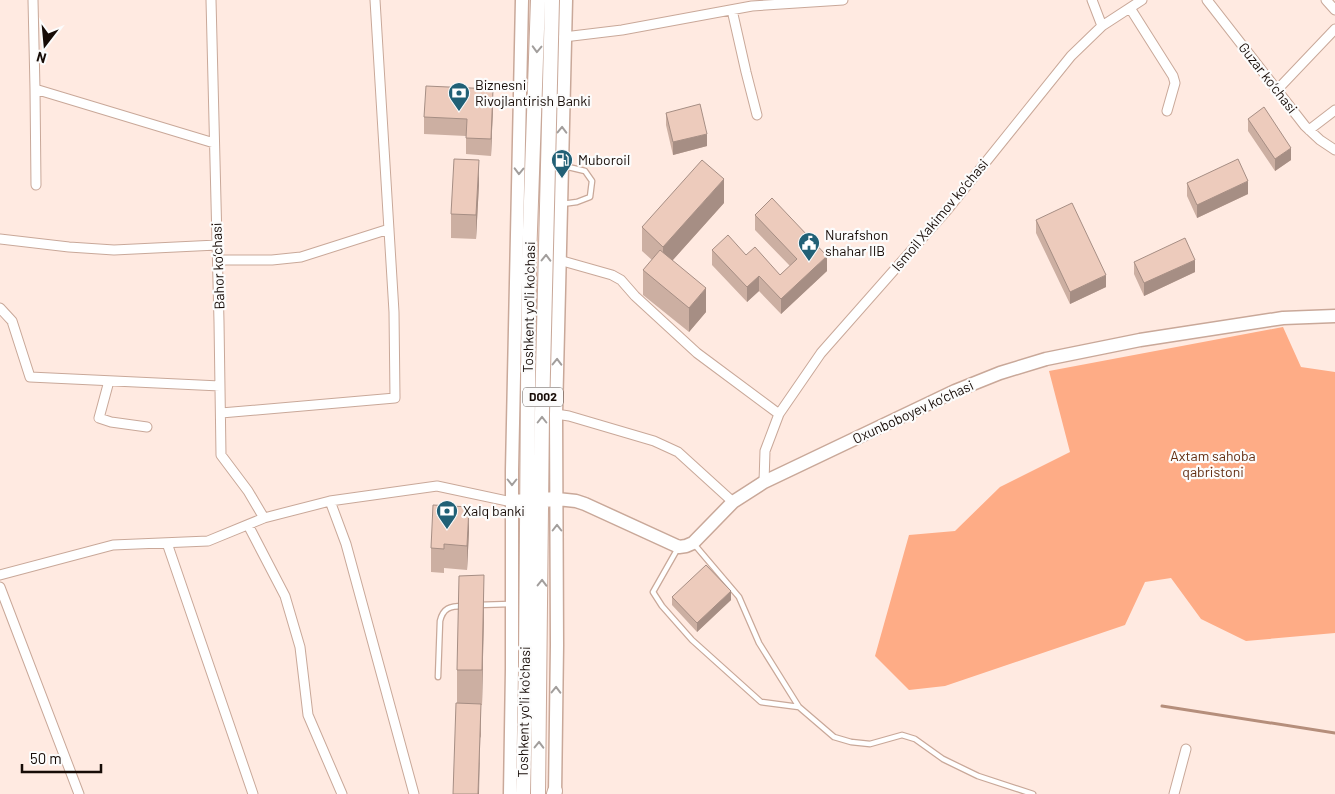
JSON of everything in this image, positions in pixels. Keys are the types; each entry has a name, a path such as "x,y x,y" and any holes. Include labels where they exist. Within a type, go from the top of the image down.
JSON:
{"main road":[{"name":"Toshkent yo'li ko'chasi","path":"523,794 526,662 526,501 523,259 538,0"},
{"name":"Toshkent yo'li ko'chasi","path":"538,794 542,413 552,0"},
{"path":"512,502 557,499"}],"street":[{"path":"33,0 36,185"},
{"name":"Bahor ko‘chasi","path":"211,0 221,455 248,491 264,518"},
{"path":"220,413 395,398 394,312 375,0"},
{"path":"510,794 512,502 523,259 522,0"},
{"path":"555,793 556,414 566,0"},
{"path":"564,37 622,30 752,6 843,0"},
{"path":"1092,0 1102,26"},
{"name":"Ismoil Xakimov ko‘chasi","path":"764,482 765,451 779,414 821,353 948,208 1070,56 1102,26 1142,0"},
{"name":"Guzar ko‘chasi","path":"1207,0 1309,130 1335,150"},
{"path":"1326,0 1335,10"},
{"path":"1130,8 1173,76 1175,84 1167,111"},
{"path":"732,10 757,115"},
{"path":"1277,90 1335,29"},
{"path":"35,89 214,143"},
{"path":"1309,130 1335,110"},
{"path":"218,260 272,260 301,257 389,230"},
{"path":"0,239 114,250 217,245"},
{"path":"559,260 612,275 621,280 635,296 697,353 779,414"},
{"path":"0,308 12,321 30,377 220,386"},
{"name":"Oxunboboyev ko‘chasi","path":"693,543 733,502 764,482 955,391 1000,373 1046,359 1140,340 1283,318 1335,316"},
{"path":"109,381 100,418 111,422 147,427"},
{"path":"556,414 569,416 654,441 678,452 733,502"},
{"path":"0,574 113,545 208,541 264,518 330,501 437,486 512,502"},
{"path":"557,499 585,504 678,547 693,543"},
{"path":"330,501 346,544 414,794"},
{"path":"248,525 285,596 300,647 308,715 342,794"},
{"path":"167,543 253,794"},
{"path":"0,588 79,794"},
{"path":"1174,794 1186,749"}],"lane":[{"path":"561,166 585,171 592,181 590,196 577,202 561,204"},
{"path":"693,543 739,597 758,643 799,707 834,737 851,742 870,744 902,736 915,739 943,759 978,776 1033,794"},
{"path":"678,547 653,592 662,606 692,640 761,702 799,707"},
{"path":"438,677 440,621 442,614 450,606 512,604"}],"green space":[{"name":"Axtam sahoba qabristoni","path":"1283,327 1301,367 1335,372 1335,633 1246,641 1201,619 1171,578 1145,582 1125,625 945,686 909,690 875,656 909,535 955,531 1000,487 1070,452 1049,371"}],"building":[{"path":"426,86 493,89 491,139 466,138 467,119 424,117"},
{"path":"700,104 707,134 673,142 666,113"},
{"path":"1264,107 1291,148 1275,159 1248,119"},
{"path":"454,159 479,160 476,215 451,214"},
{"path":"1238,159 1248,181 1197,205 1187,183"},
{"path":"702,160 724,179 663,247 642,227"},
{"path":"772,198 827,256 781,299 759,276 747,287 712,250 728,235 746,255 755,247 780,275 797,259 755,215"},
{"path":"1072,203 1106,275 1070,292 1036,220"},
{"path":"1185,238 1195,260 1144,283 1134,262"},
{"path":"660,250 706,288 689,308 643,270"},
{"path":"433,505 469,507 467,546 444,544 444,549 431,548"},
{"path":"706,565 731,591 697,623 672,597"},
{"path":"484,575 482,670 457,670 459,576"},
{"path":"456,703 481,704 478,794 453,794"}],"waterway":[{"path":"1162,706 1335,733"}],"place":[{"name":"Biznesni Rivojlantirish Banki","path":"459,112"},
{"name":"Muboroil","path":"562,179"},
{"name":"Nurafshon shahar IIB","path":"809,262"},
{"name":"Xalq banki","path":"447,530"}]}
